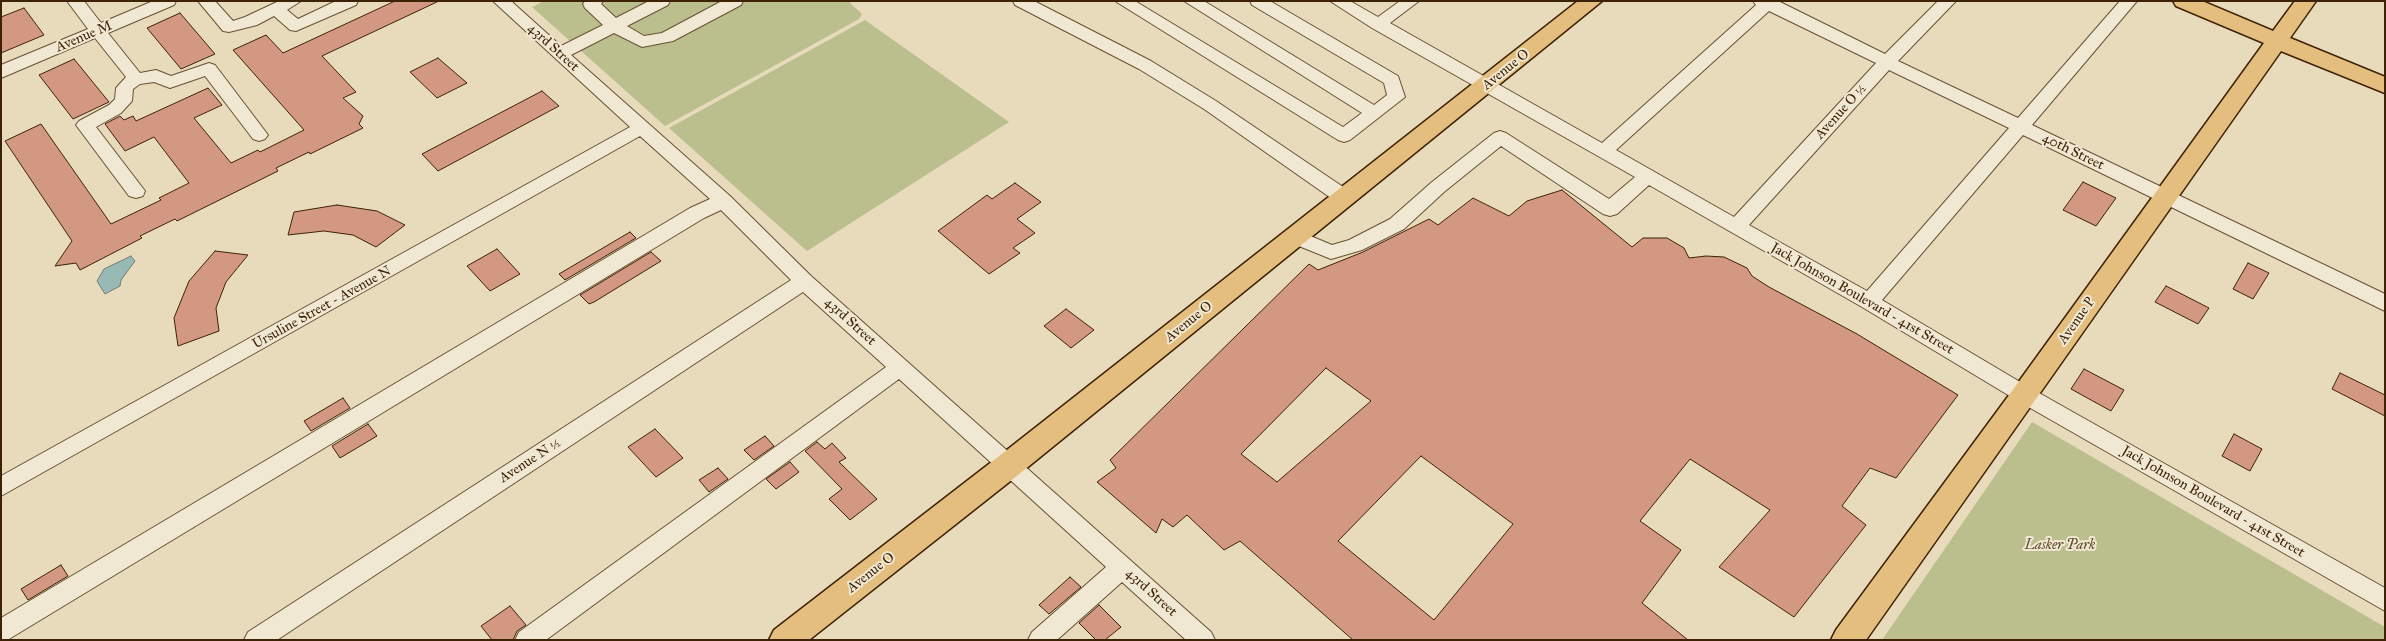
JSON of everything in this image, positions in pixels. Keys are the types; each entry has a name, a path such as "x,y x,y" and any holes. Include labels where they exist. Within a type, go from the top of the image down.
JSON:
{"main road":[{"name":"Avenue O","path":"785,640 1008,466 1592,1"},
{"path":"2183,1 2385,86"},
{"name":"Avenue P","path":"1847,640 2025,395 2164,196 2306,1"}],"street":[{"path":"75,1 136,79"},
{"name":"Avenue M","path":"1,72 168,1"},
{"path":"206,1 229,27 236,27 293,1"},
{"path":"276,9 296,26 350,1"},
{"path":"596,1 591,4 614,26 642,42 667,37 735,1"},
{"path":"560,54 662,1"},
{"path":"1021,1 1145,65 1210,105 1345,198"},
{"path":"1123,1 1344,136 1396,97 1392,80 1258,1"},
{"path":"1192,1 1375,113"},
{"name":"Jack Johnson Boulevard - 41st Street","path":"1338,1 1737,226 2025,395 2385,600"},
{"path":"1378,24 1411,1"},
{"name":"Avenue O ½","path":"1737,226 1887,62 1948,1"},
{"path":"1869,302 1951,210 2019,126 2128,1"},
{"path":"1604,151 1766,2"},
{"name":"40th Street","path":"1766,2 2385,304"},
{"name":"43rd Street","path":"511,4 560,54 724,201 804,281 1203,640"},
{"path":"136,191 85,125 115,109 123,101 125,88 136,79 156,76 170,82 209,69 259,135"},
{"name":"Ursuline Street - Avenue N","path":"1,487 641,128"},
{"path":"1296,237 1331,252 1355,244 1389,228 1397,224 1438,187 1500,137 1610,209 1648,176"},
{"path":"1,631 697,213 724,201"},
{"name":"Avenue N ½","path":"256,640 804,281"},
{"path":"527,640 901,367"},
{"path":"1040,640 1122,567"}],"green space":[{"path":"544,1 852,1 850,3 862,14 859,19 665,126 532,7"},
{"path":"865,20 1009,122 807,251 669,128"},
{"name":"Lasker Park","path":"2032,422 2385,627 2385,640 1882,640"}],"water":[{"path":"131,256 135,261 121,280 120,286 105,294 97,281 104,269"}],"building":[{"path":"395,1 439,1 322,56 356,92 343,98 363,116 359,124 363,128 276,168 278,171 177,221 175,219 140,236 142,238 80,270 76,263 55,266 72,241 5,141 41,124 111,224 161,200 159,198 189,183 154,137 125,151 105,124 120,116 124,120 133,116 136,121 208,88 222,105 194,118 231,163 258,150 260,152 304,130 233,50 266,35 283,53"},
{"path":"24,8 44,35 1,53 1,17"},
{"path":"180,13 215,54 181,69 147,28"},
{"path":"438,58 467,83 437,98 410,72"},
{"path":"74,59 109,102 73,119 39,75"},
{"path":"542,91 559,106 438,171 422,154"},
{"path":"2083,182 2116,198 2096,226 2063,210"},
{"path":"1015,183 1041,202 1017,219 1035,233 1013,248 1020,253 989,274 938,231 987,195 992,199"},
{"path":"1562,190 1632,247 1643,238 1667,238 1684,248 1689,258 1706,256 1724,257 1747,268 1752,276 1769,287 1857,334 1958,395 1896,478 1870,468 1842,506 1866,525 1794,617 1719,567 1770,510 1690,459 1640,521 1681,550 1642,603 1688,640 1353,640 1240,541 1224,550 1187,515 1173,527 1162,519 1156,533 1097,482 1116,468 1110,460 1309,264 1318,270 1363,252 1429,219 1438,225 1473,198 1509,216 1527,201","holes":["1326,368 1371,401 1277,482 1241,454","1421,456 1513,524 1434,620 1338,541"]},
{"path":"337,205 377,211 405,225 376,247 353,235 324,231 288,235 294,212"},
{"path":"630,232 636,238 565,280 559,274"},
{"path":"497,249 520,274 490,291 467,266"},
{"path":"215,251 248,255 226,282 216,308 219,331 178,346 174,318 189,281"},
{"path":"651,252 661,261 594,302 589,304 580,295"},
{"path":"2248,263 2269,273 2253,299 2233,289"},
{"path":"2166,286 2209,308 2198,324 2155,302"},
{"path":"1066,309 1094,330 1071,348 1044,326"},
{"path":"2084,369 2124,390 2111,411 2071,389"},
{"path":"2340,373 2385,395 2385,416 2332,389"},
{"path":"343,398 350,408 311,431 304,421"},
{"path":"368,424 377,436 340,458 332,446"},
{"path":"655,429 683,458 656,477 628,447"},
{"path":"2234,434 2262,449 2250,471 2222,456"},
{"path":"765,436 774,446 754,460 744,450"},
{"path":"817,442 825,449 832,443 846,458 839,462 877,499 850,520 829,499 842,489 805,451"},
{"path":"790,462 799,472 776,489 766,479"},
{"path":"718,468 728,479 709,492 699,480"},
{"path":"61,565 68,576 28,600 21,589"},
{"path":"1070,577 1081,587 1049,614 1039,605"},
{"path":"1099,605 1121,627 1105,640 1096,640 1079,623"},
{"path":"510,606 526,625 517,631 513,640 492,640 481,626"}]}
